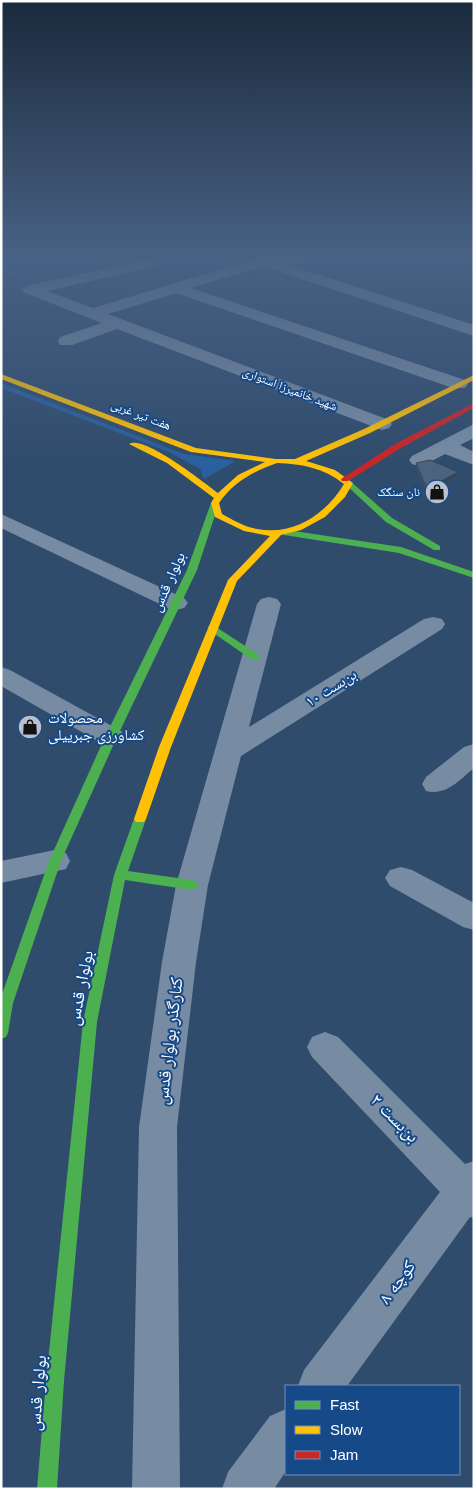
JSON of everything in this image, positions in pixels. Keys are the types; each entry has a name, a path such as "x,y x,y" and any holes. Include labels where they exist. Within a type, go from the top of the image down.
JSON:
{"main road":[{"name":"هفت تیر غربی","path":"1,376 194,450 276,460"},
{"path":"298,460 375,428 467,381"},
{"path":"283,533 309,524 329,510 344,495 347,481 398,446 474,405"},
{"path":"375,428 360,440 369,446 398,446"},
{"path":"118,439 170,461 216,500 218,515 246,530 283,533 401,550 474,574"},
{"path":"216,500 229,484 256,467 276,460 298,460 328,467 347,481 389,520 429,545 447,552"},
{"name":"بولوار قدس","path":"1,1033 6,1003 55,861 111,736 176,603 198,569 216,500"},
{"name":"بولوار قدس","path":"47,1489 56,1372 90,1022 120,875 166,747 233,580 283,533"},
{"path":"222,571 228,573 233,580"},
{"path":"214,628 255,657"},
{"path":"120,875 192,884"}],"street":[{"path":"66,341 117,323"},
{"name":"شهید خانمیرزا استواری","path":"117,323 375,428"},
{"path":"280,323 467,381"},
{"path":"448,323 474,331"},
{"path":"441,423 474,422"},
{"path":"419,460 474,430"},
{"path":"445,446 474,459"},
{"path":"1,520 176,603"},
{"name":"کنارگذر بولوار قدس","path":"156,1489 158,1127 179,962 192,884 269,604"},
{"name":"بن‌بست ۱۰","path":"228,752 433,624"},
{"path":"1,675 111,736"},
{"path":"436,784 474,753"},
{"path":"1,872 55,861"},
{"path":"401,878 474,918"},
{"name":"بن‌بست ۲","path":"325,1047 471,1189"},
{"name":"کوچه ۸","path":"321,1385 471,1189"},
{"path":"245,1489 285,1433"}],"shaded area":[{"path":"1,383 184,454 236,461 204,479 200,469 169,452 1,388"}],"building":[{"path":"430,460 458,472 427,489 416,463"}],"traffic: fast":[{"path":"349,483 389,520 437,548"},
{"path":"1,1033 6,1003 55,861 111,737 192,570 215,503"},
{"path":"287,533 401,550 474,575"},
{"path":"213,628 255,657"},
{"path":"47,1489 55,1381 90,1022 120,875 140,819"},
{"path":"120,875 192,885"}],"traffic: slow":[{"path":"1,376 194,450 276,461"},
{"path":"298,461 367,431 474,377"},
{"path":"133,444 170,461 218,497"},
{"path":"276,461 315,465 332,472 349,483 333,506 322,515 298,528 284,532 252,531 218,515 215,503 227,488 241,476 276,461"},
{"path":"140,819 165,747 233,580 278,533"}],"traffic: jam":[{"path":"345,479 398,446 474,405"}],"place":[{"name":"نان سنگک","path":"437,492"},
{"name":"محصولات کشاورزی جبرییلی","path":"30,727"}]}
